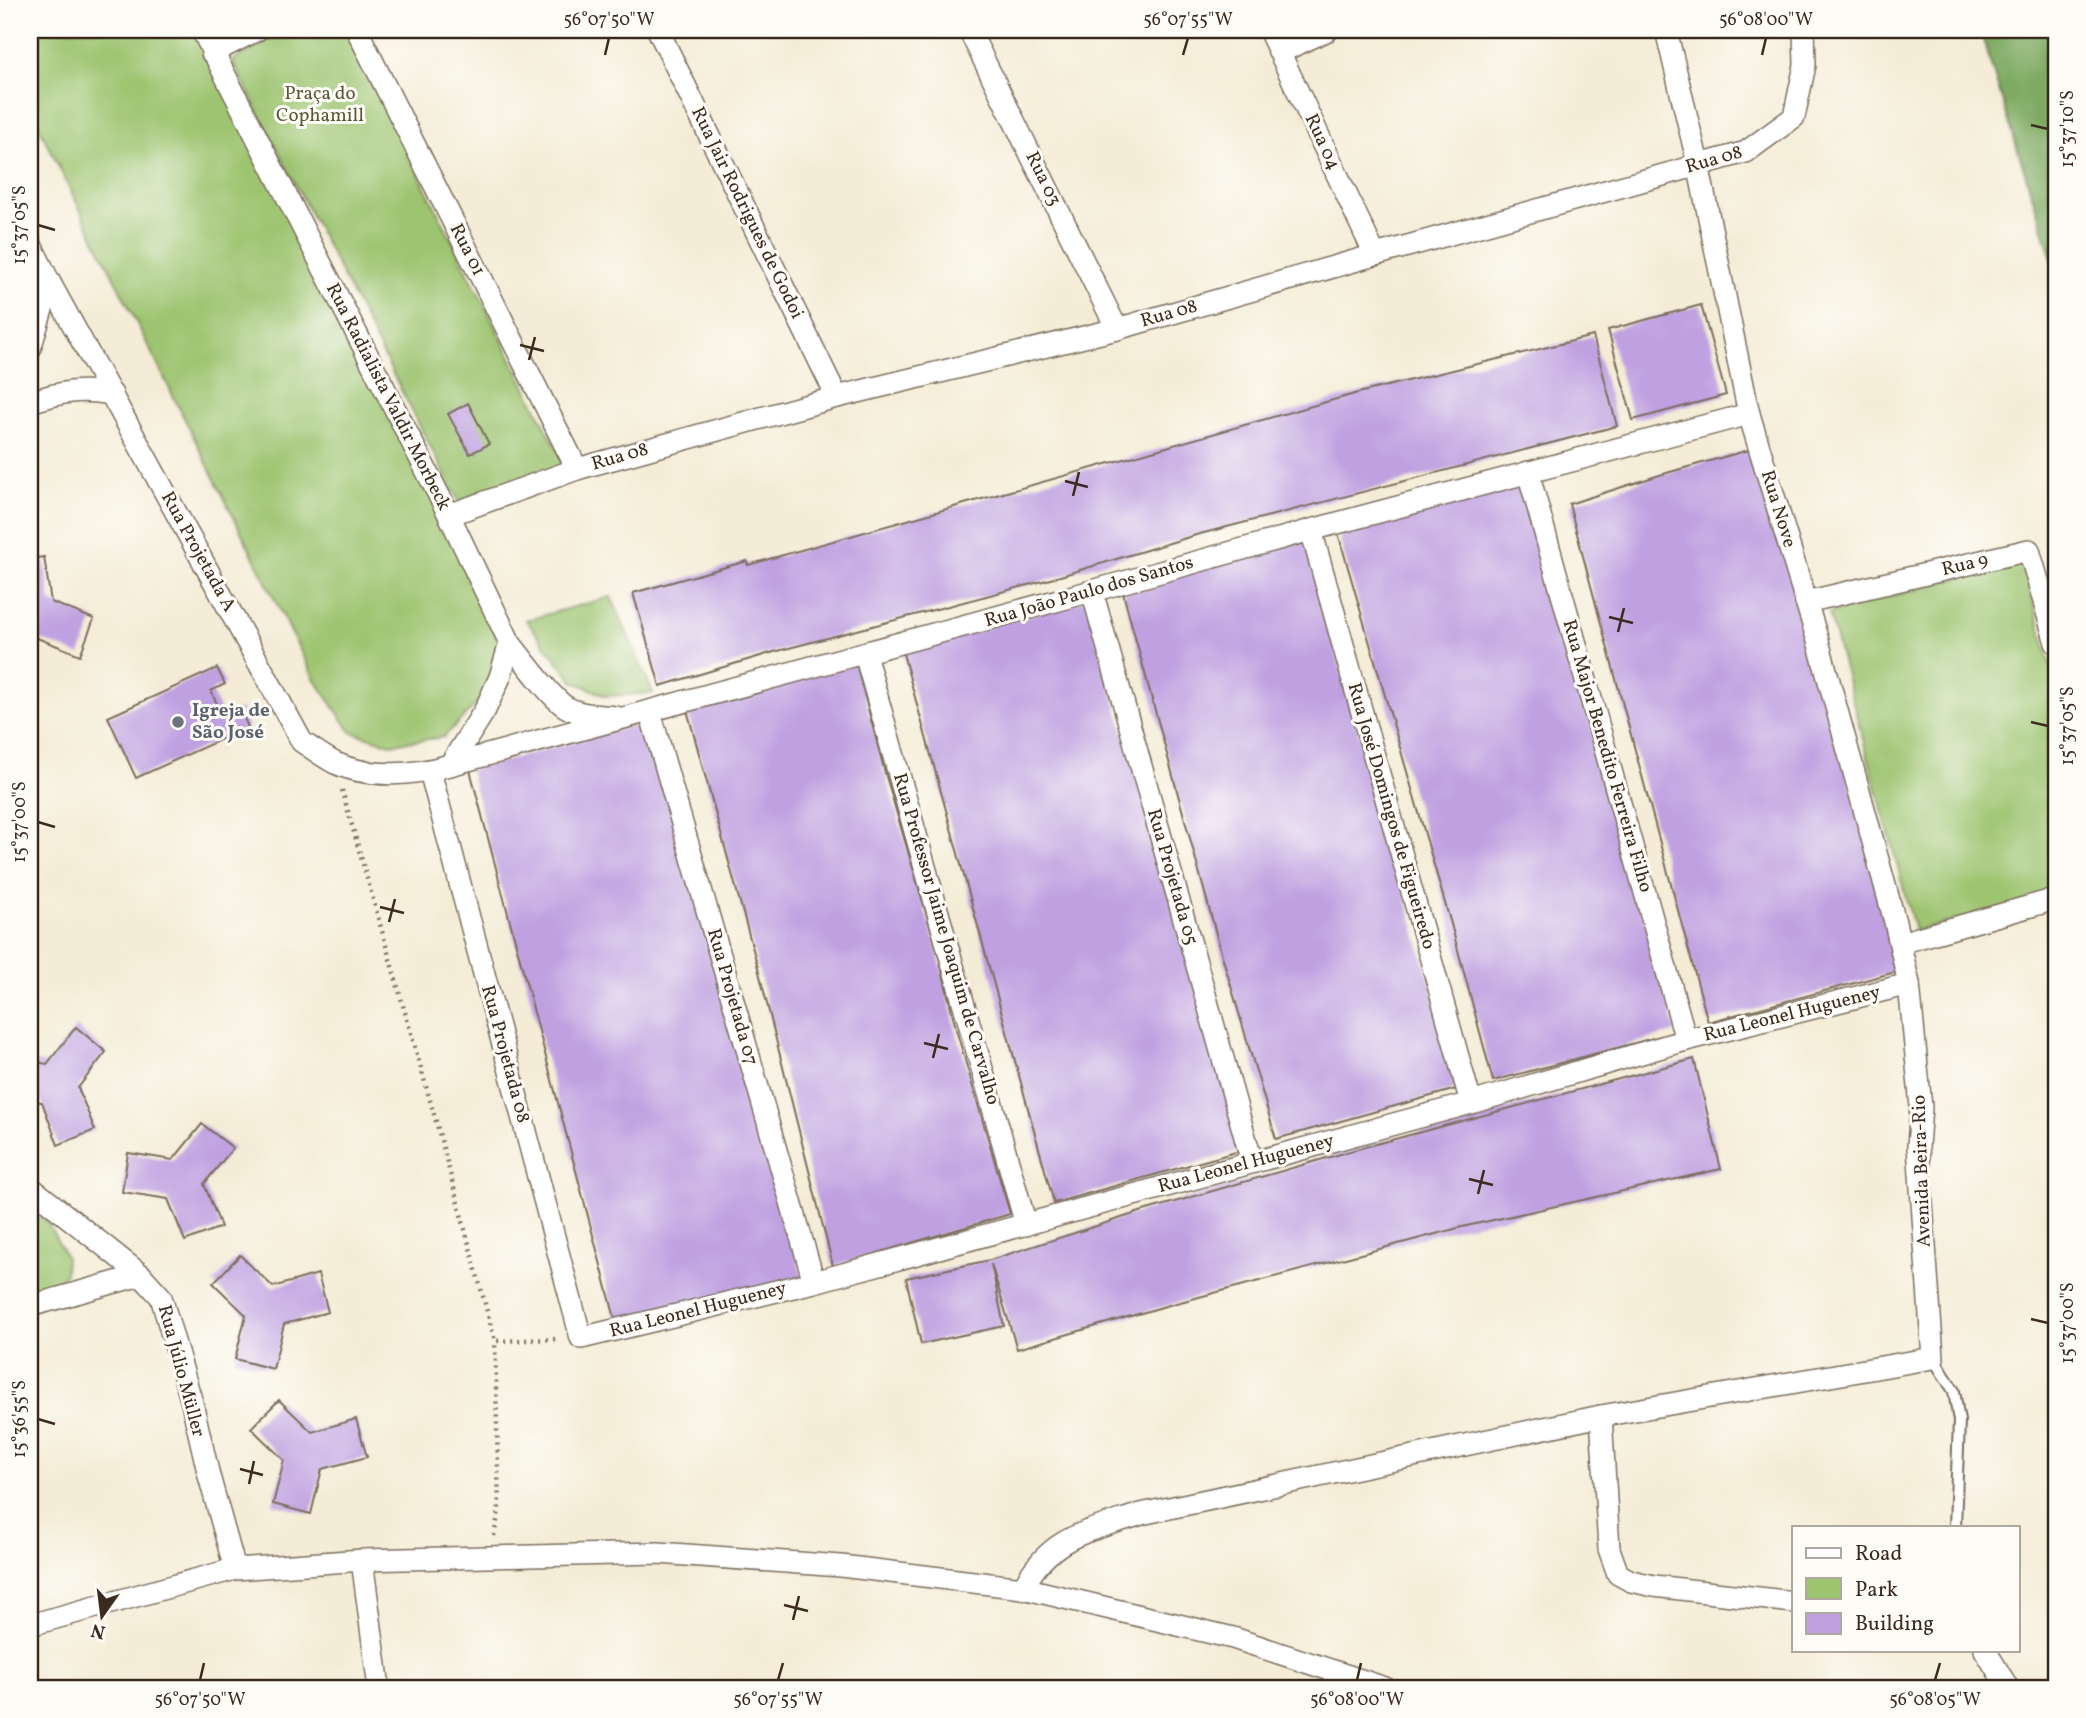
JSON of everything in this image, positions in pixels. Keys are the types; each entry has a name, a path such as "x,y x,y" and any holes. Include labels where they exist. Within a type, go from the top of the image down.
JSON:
{"street":[{"name":"Rua Radialista Valdir Morbeck","path":"202,30 449,515 510,643"},
{"path":"212,53 257,30"},
{"name":"Rua 01","path":"357,30 577,470"},
{"name":"Rua Jair Rodrigues de Godoi","path":"658,30 837,397"},
{"name":"Rua 03","path":"969,30 1117,329"},
{"name":"Rua 04","path":"1269,30 1375,255"},
{"path":"1280,52 1328,30"},
{"name":"Rua Nove","path":"1666,30 1698,164 1749,414 1806,602 1909,984"},
{"name":"Rua 08","path":"449,515 577,470 837,397 1117,329 1746,152 1794,117 1805,65 1804,30"},
{"name":"Rua Projetada A","path":"30,243 302,742 335,762 360,771 398,773 440,768"},
{"path":"30,349 50,284"},
{"path":"30,402 60,392 87,389 112,394"},
{"name":"Rua João Paulo dos Santos","path":"440,768 1311,530 1749,414"},
{"name":"Rua Major Benedito Ferreira Filho","path":"1528,472 1686,1041"},
{"name":"Rua José Domingos de Figueiredo","path":"1311,530 1471,1103"},
{"name":"Rua 9","path":"1806,602 2029,550 2056,643"},
{"name":"Rua Projetada 05","path":"1092,592 1252,1162"},
{"path":"510,643 566,707 594,715 629,718"},
{"path":"440,768 485,710 500,677 510,643"},
{"name":"Rua Professor Jaime Joaquim de Carvalho","path":"865,654 1026,1224"},
{"name":"Rua Projetada 07","path":"650,712 814,1282"},
{"name":"Rua Projetada 08","path":"440,768 580,1338"},
{"path":"1900,943 2056,900"},
{"name":"Rua Leonel Hugueney","path":"580,1338 814,1282 1471,1103 1686,1041 1909,984"},
{"name":"Avenida Beira-Rio","path":"1909,984 1921,1107 1918,1146 1933,1358"},
{"name":"Rua Júlio Müller","path":"30,1187 141,1275 161,1297 236,1569"},
{"path":"30,1306 141,1275"},
{"path":"1024,1588 1033,1568 1049,1551 1078,1535 1141,1514 1601,1416 1933,1358"},
{"path":"1601,1416 1609,1549 1618,1574 1631,1581 1654,1586 1792,1602"},
{"path":"30,1625 236,1569 362,1560 658,1553 841,1566 1024,1588 1233,1638 1385,1688"},
{"path":"362,1560 379,1688"},
{"path":"1986,1652 2008,1688"}],"lane":[{"path":"1933,1358 1954,1391 1959,1421 1955,1526"}],"path":[{"path":"335,762 495,1341 499,1511 491,1557"},
{"path":"495,1341 580,1338"}],"green space":[{"path":"30,30 196,30 483,597 500,646 486,694 444,737 391,744 351,732 314,678 30,109"},
{"name":"Praça do Cophamill","path":"287,30 346,30 566,467 459,502 232,61"},
{"path":"1980,30 2056,30 2056,271"},
{"path":"2022,561 2056,686 2056,894 1915,931 1829,613"},
{"path":"611,597 653,693 606,696 573,681 526,620"},
{"path":"30,1209 47,1222 66,1257 65,1274 54,1287 30,1293"}],"building":[{"path":"1701,305 1726,395 1633,420 1608,330"},
{"path":"1593,336 1617,426 1196,535 1047,580 774,652 660,686 633,593 747,561 748,565 1358,393"},
{"path":"468,403 489,444 470,454 448,414"},
{"path":"1756,448 1903,970 1708,1022 1569,504"},
{"path":"1523,480 1676,1032 1493,1081 1451,924 1338,533"},
{"path":"1304,539 1460,1088 1276,1139 1221,952 1123,593"},
{"path":"44,557 51,602 94,619 80,655 37,638 30,644 30,559"},
{"path":"1086,600 1243,1150 1054,1203 902,650"},
{"path":"856,663 939,957 956,1029 1010,1214 833,1266 757,964 687,710"},
{"name":"Igreja de São José","path":"217,668 225,684 211,691 223,717 240,709 248,727 136,778 108,717"},
{"path":"648,722 803,1278 617,1326 470,770"},
{"path":"76,1027 106,1052 78,1088 95,1130 58,1145 42,1102 30,1101 30,1061 47,1064"},
{"path":"1694,1059 1721,1169 1462,1227 1169,1305 1017,1349 991,1264 1004,1326 921,1344 906,1278 990,1260 1140,1212 1361,1148"},
{"path":"202,1124 233,1148 204,1184 221,1227 185,1241 168,1199 122,1192 128,1153 173,1160"},
{"path":"240,1255 273,1287 318,1274 328,1312 284,1324 273,1369 235,1359 246,1315 213,1283"},
{"path":"279,1400 312,1432 356,1419 367,1457 322,1469 311,1514 273,1504 284,1460 251,1428"}],"place":[{"name":"Igreja de São José","path":"178,722"}]}
